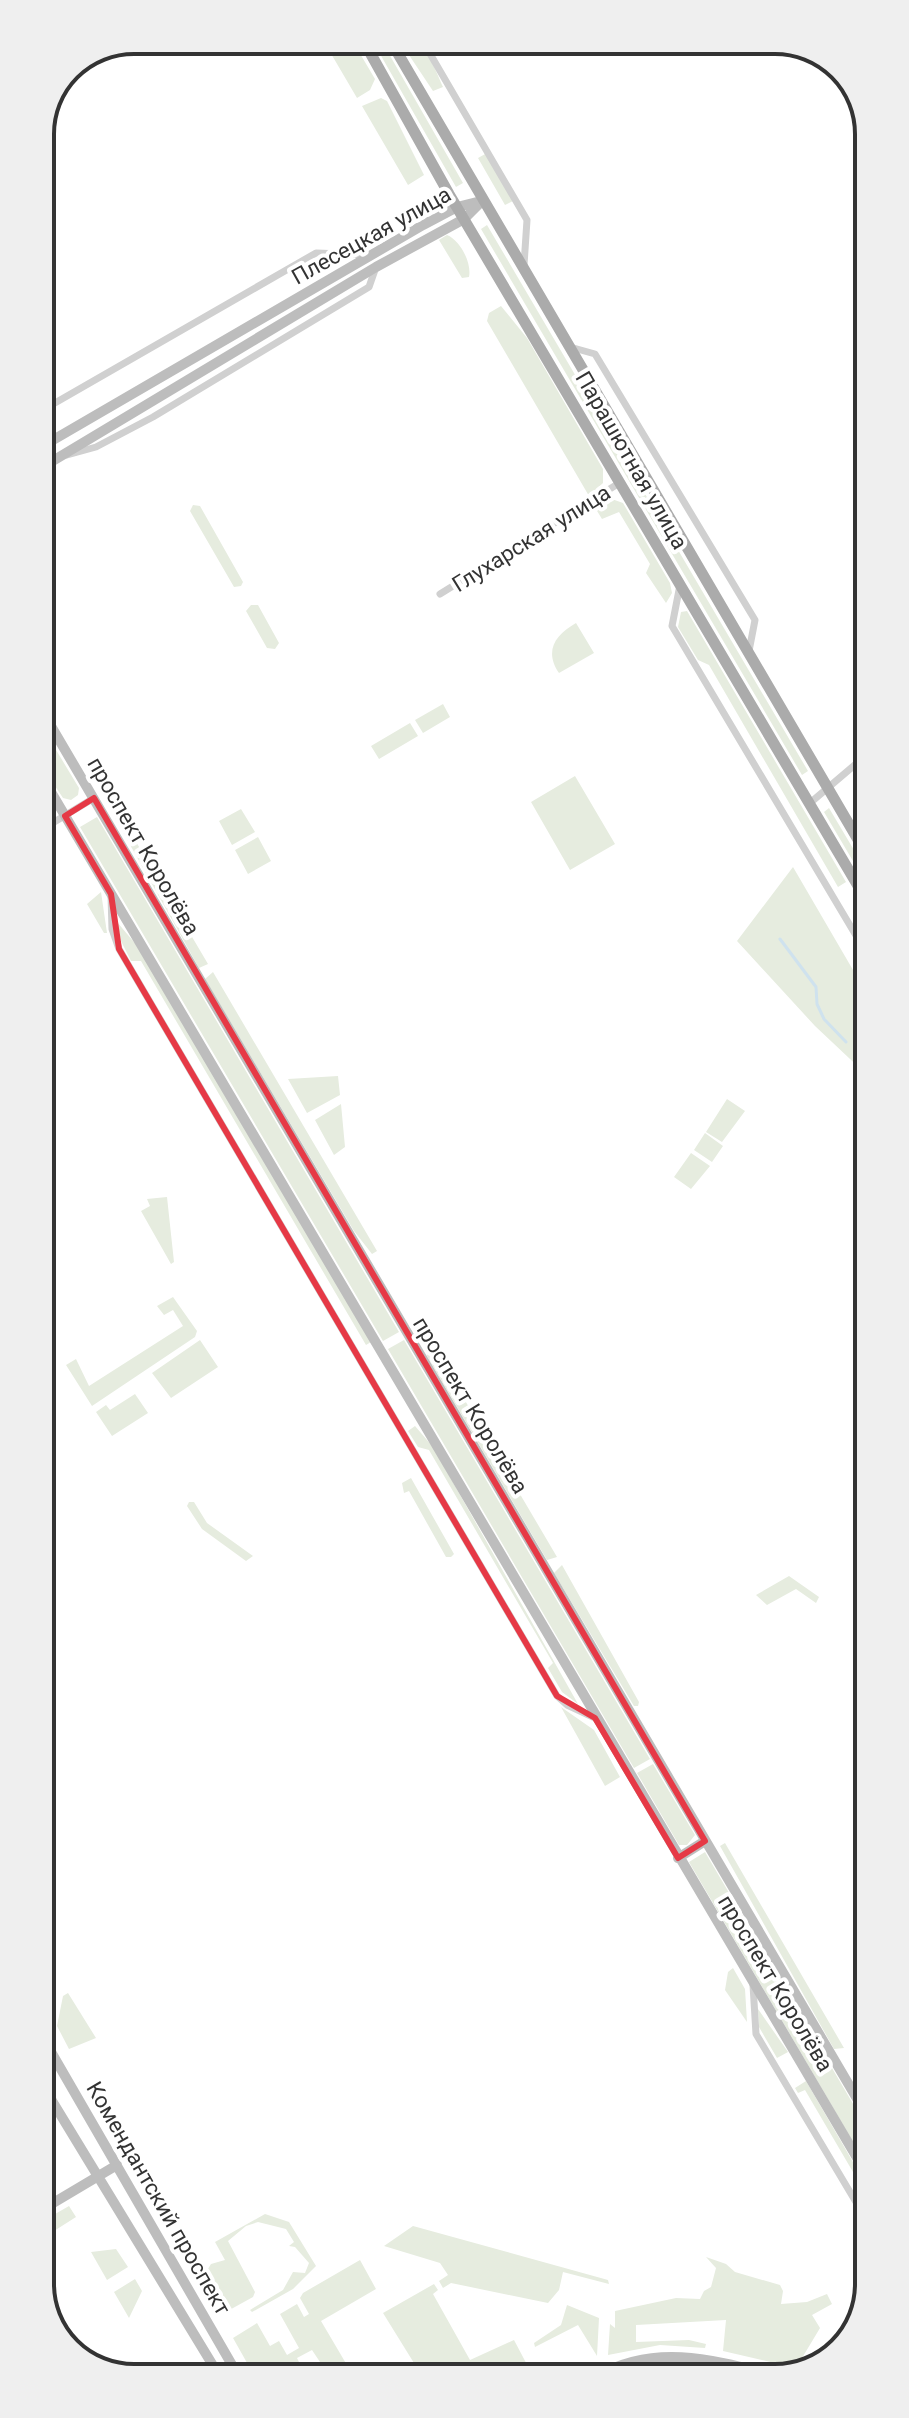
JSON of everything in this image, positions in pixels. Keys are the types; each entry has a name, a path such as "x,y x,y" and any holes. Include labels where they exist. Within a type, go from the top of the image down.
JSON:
{"main road":[{"name":"Парашютная улица","path":"371,54 464,219 855,880"},
{"name":"Парашютная улица","path":"398,54 855,835"}],"street":[{"path":"430,54 527,220 524,272"},
{"name":"Плесецкая улица","path":"54,439 457,207 482,201"},
{"name":"Плесецкая улица","path":"54,460 376,267 464,219 482,201"},
{"path":"54,404 316,253 372,255"},
{"path":"569,347 595,354 755,620 749,653"},
{"name":"Глухарская улица","path":"440,594 621,482"},
{"path":"680,583 672,626 855,934"},
{"name":"проспект Королёва","path":"54,731 855,2095"},
{"path":"810,803 828,791 855,763"},
{"name":"проспект Королёва","path":"54,797 855,2155"},
{"path":"54,822 94,798"},
{"path":"111,894 115,940 154,1010 557,1696 567,1705 595,1718"},
{"path":"678,1858 705,1841"},
{"path":"753,1985 756,2034 855,2200"},
{"name":"Комендантский проспект","path":"54,2057 232,2364"},
{"name":"Комендантский проспект","path":"54,2104 212,2364"},
{"path":"54,2201 117,2165"},
{"path":"628,2364 641,2359 677,2355 720,2364"}],"highlighted area":[{"path":"94,798 705,1841 678,1858 595,1718 557,1696 119,949 111,894 65,816"}],"shaded area":[{"path":"331,54 360,54 375,79 370,90 357,98"},
{"path":"380,54 389,54 463,183 456,187"},
{"path":"408,54 428,56 443,87 433,91"},
{"path":"381,98 387,101 424,175 408,185 362,106"},
{"path":"487,153 513,201 505,205 478,158"},
{"path":"487,225 808,771 802,775 481,229"},
{"path":"447,235 464,253 469,265 469,277 462,278 439,240"},
{"path":"501,306 527,338 603,469 603,483 589,496 487,321 489,313"},
{"path":"609,498 623,503 670,583 672,593 666,603 646,573 650,564 619,512 602,519 594,506"},
{"path":"193,505 200,506 243,582 241,586 234,587 190,511"},
{"path":"251,605 258,605 279,643 275,649 267,648 246,611"},
{"path":"687,611 846,882 838,887 709,665 698,660 678,627 681,612"},
{"path":"576,623 594,653 559,673 552,658 554,644 562,633"},
{"path":"443,704 450,717 423,733 415,720"},
{"path":"410,723 418,736 379,759 371,746"},
{"path":"54,747 79,788 78,795 71,800 63,798 54,784"},
{"path":"575,776 615,844 570,870 531,802"},
{"path":"115,806 208,964 199,968 110,809"},
{"path":"829,808 855,852 855,864 824,812"},
{"path":"241,809 255,832 232,845 219,821"},
{"path":"97,817 399,1332 383,1341 80,827"},
{"path":"258,837 271,861 248,874 235,850"},
{"path":"793,867 855,973 855,1064 815,1026 737,941"},
{"path":"101,892 107,933 104,933 87,904"},
{"path":"117,922 139,948 371,1342 366,1345 141,961 131,961 121,941"},
{"path":"213,972 377,1251 372,1254 354,1231 205,979"},
{"path":"338,1076 340,1095 307,1113 288,1079"},
{"path":"727,1099 745,1111 722,1142 706,1132"},
{"path":"341,1104 345,1147 334,1155 315,1120"},
{"path":"705,1133 723,1146 712,1162 694,1150"},
{"path":"691,1153 710,1166 691,1189 674,1177"},
{"path":"167,1197 174,1262 171,1264 141,1211 150,1206 147,1199"},
{"path":"173,1297 197,1331 195,1337 92,1406 66,1365 76,1359 89,1386 183,1326 173,1310 164,1315 157,1306"},
{"path":"200,1340 218,1367 171,1398 152,1373"},
{"path":"404,1340 650,1759 634,1768 388,1349"},
{"path":"430,1341 557,1557 547,1560 427,1356 426,1348"},
{"path":"135,1394 148,1413 112,1436 96,1412 106,1405 110,1410"},
{"path":"415,1426 433,1447 578,1704 562,1692 548,1668 553,1663 429,1450 418,1447 408,1431"},
{"path":"411,1478 454,1554 451,1557 446,1557 409,1491 404,1493 402,1483"},
{"path":"189,1502 194,1502 207,1523 253,1556 246,1561 202,1529 187,1506"},
{"path":"562,1565 639,1702 638,1706 634,1706 554,1573"},
{"path":"789,1576 819,1597 816,1603 796,1589 767,1605 756,1595"},
{"path":"561,1707 594,1730 620,1777 605,1786"},
{"path":"653,1764 695,1835 687,1845 679,1845 637,1773"},
{"path":"725,1843 844,2048 834,2049 720,1846"},
{"path":"705,1852 855,2107 855,2145 689,1862"},
{"path":"733,1968 745,1989 747,2022 725,1990 728,1972"},
{"path":"68,1993 96,2038 69,2049 57,2026 63,1996"},
{"path":"758,2009 788,2052 777,2058 759,2027"},
{"path":"806,2081 855,2166 855,2175 805,2090 798,2093 795,2088"},
{"path":"69,2206 76,2217 54,2231 54,2215"},
{"path":"265,2214 289,2222 316,2266 293,2289 252,2312 250,2310 283,2290 293,2272 305,2273 309,2263 295,2247 289,2246 294,2242 286,2229 258,2222 246,2226 228,2241 255,2292 253,2297 224,2313 212,2303 200,2282 211,2264 225,2260 215,2242"},
{"path":"413,2226 608,2280 609,2284 563,2272 559,2290 548,2303 451,2283 443,2288 439,2281 448,2275 440,2263 384,2246"},
{"path":"116,2249 128,2267 107,2280 91,2252"},
{"path":"706,2257 726,2264 735,2272 780,2285 783,2291 781,2304 807,2302 827,2294 832,2304 812,2315 820,2328 801,2359 778,2364 723,2351 726,2320 636,2325 636,2342 689,2340 706,2344 705,2348 660,2345 608,2355 610,2324 615,2328 615,2311 676,2298 700,2299 704,2291 711,2287 716,2268"},
{"path":"360,2260 376,2289 321,2321 346,2364 321,2364 312,2350 297,2358 300,2364 248,2364 233,2338 257,2323 270,2346 279,2341 287,2355 299,2348 280,2314 297,2304 304,2317 309,2314 300,2298 303,2293"},
{"path":"135,2279 142,2291 129,2318 114,2292"},
{"path":"434,2284 438,2290 433,2294 470,2360 514,2340 527,2364 415,2364 383,2313"},
{"path":"567,2305 599,2318 597,2356 578,2325 535,2347 534,2343 561,2325"}],"waterway":[{"path":"780,939 816,987 817,1004 824,1019 846,1042"}]}
